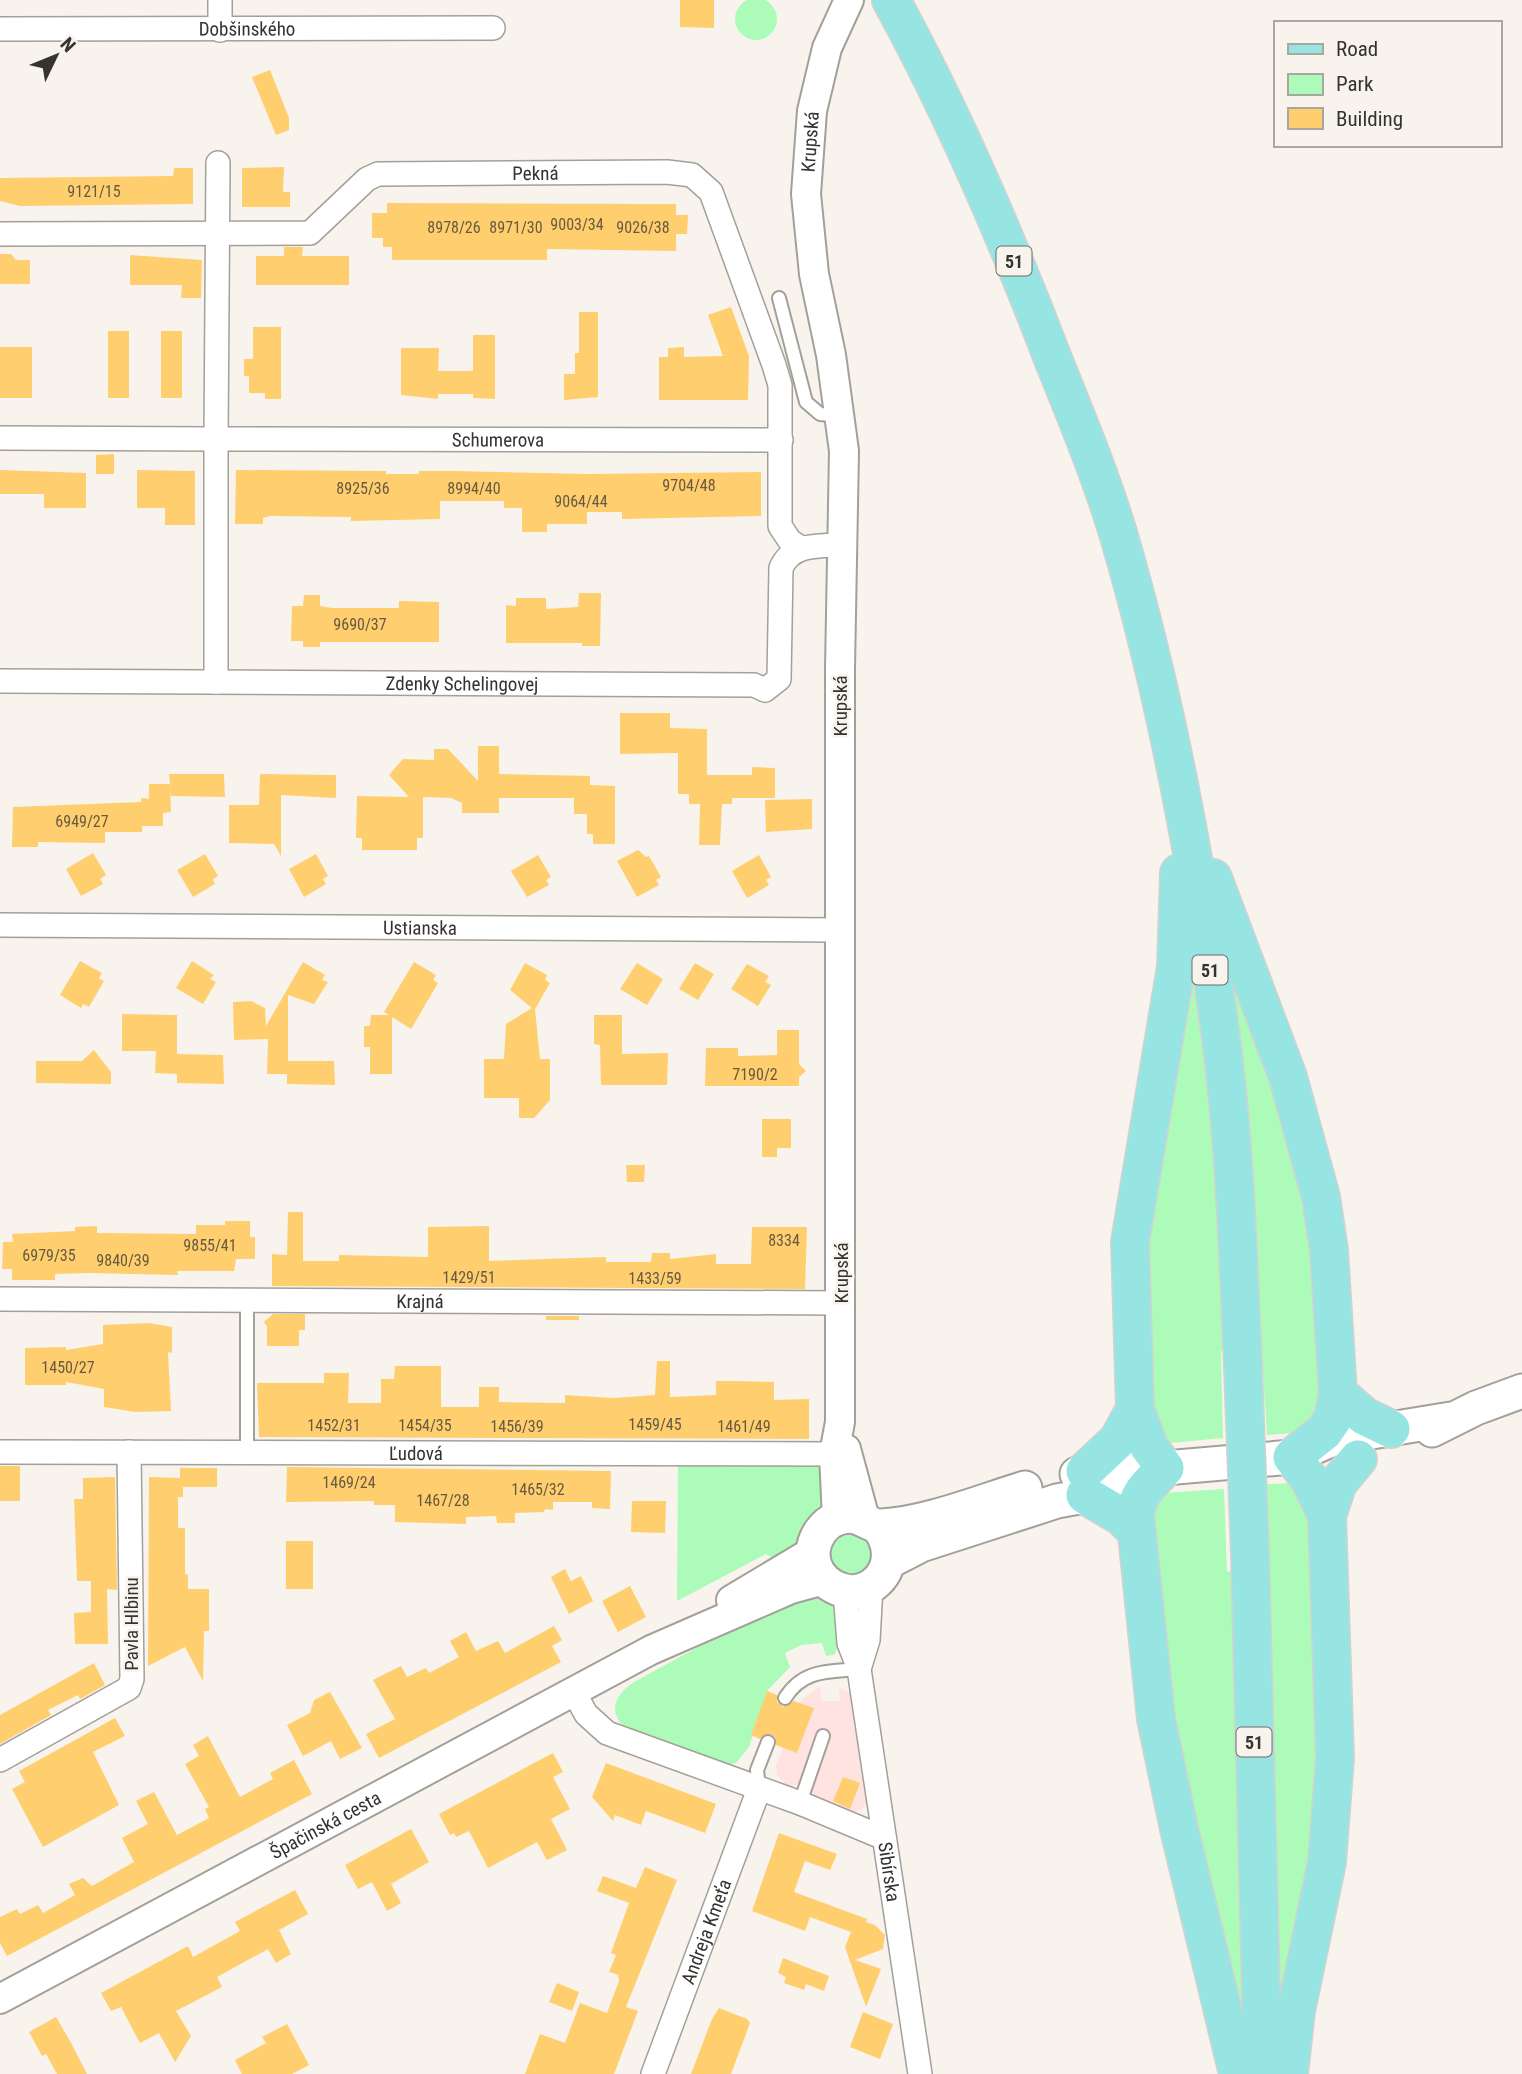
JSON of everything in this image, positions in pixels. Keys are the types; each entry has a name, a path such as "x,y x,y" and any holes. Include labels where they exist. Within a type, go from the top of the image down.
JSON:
{"main road":[{"name":"51","path":"891,0 970,159 1024,282 1086,442 1117,531 1147,642 1181,792 1220,1033 1231,1136 1250,1554 1263,2074"},
{"path":"1181,792 1288,1077 1309,1148 1329,1250 1338,1393 1333,1419 1324,1432 1292,1457"},
{"path":"1165,1468 1155,1458 1135,1409 1130,1242 1176,967 1181,792"},
{"path":"848,1574 921,1545 1057,1501 1085,1483 1135,1458 1165,1468 1292,1457 1335,1438 1464,1414 1522,1371"},
{"path":"1292,1457 1310,1467 1324,1467 1358,1459 1410,1441 1464,1414 1522,1391"},
{"path":"1338,1393 1364,1416 1391,1429"},
{"path":"848,1574 818,1535 860,1522 916,1520 1085,1483 1118,1440 1135,1409"},
{"path":"1292,1457 1310,1480 1327,1516"},
{"path":"1289,2074 1296,2011 1327,1862 1335,1758 1327,1516 1338,1483 1358,1459"},
{"path":"1165,1468 1143,1490 1136,1502 1156,1719 1179,1829 1238,2074"},
{"path":"1085,1483 1137,1532"},
{"path":"848,1574 888,1546 860,1522"}],"street":[{"path":"220,0 220,30"},
{"name":"Krupská","path":"849,0 827,48 813,111 806,194 814,274 841,416 841,1303 840,1422 834,1454 860,1522"},
{"name":"Dobšinského","path":"0,29 493,29"},
{"path":"216,682 218,163"},
{"name":"Pekná","path":"0,234 310,233 367,179 378,174 667,172 692,175 711,192 780,385 780,526 790,541 801,548"},
{"name":"Schumerova","path":"0,438 781,440"},
{"path":"801,548 842,545"},
{"name":"Zdenky Schelingovej","path":"0,681 754,685 765,690 779,679 781,568 785,560 801,548"},
{"name":"Ustianska","path":"0,925 841,930"},
{"name":"Krajná","path":"0,1299 841,1303"},
{"name":"Krupská","path":"840,1422 860,1522"},
{"name":"Ľudová","path":"0,1452 834,1454"},
{"name":"Pavla Hlbinu","path":"0,1760 129,1689 132,1665 129,1452"},
{"name":"Špačinská cesta","path":"0,1999 651,1650 848,1574"},
{"name":"Sibírska","path":"848,1574 849,1643 859,1669 920,2074"},
{"path":"574,1692 586,1714 607,1732 800,1803 884,1838"},
{"name":"Andreja Kmeťa","path":"653,2074 759,1789"}],"lane":[{"path":"779,298 806,402 820,414 841,416"},
{"path":"247,1300 247,1454"},
{"path":"785,1698 792,1687 811,1673 859,1669"},
{"path":"800,1803 823,1736"},
{"path":"759,1789 757,1770 768,1742"}],"shaded area":[{"path":"820,1686 821,1701 840,1701 839,1688 849,1692 853,1698 868,1800 862,1809 854,1813 815,1798 811,1791 813,1785 800,1780 798,1785 788,1787 777,1775 776,1766 801,1700"}],"green space":[{"path":"748,0 764,0 771,4 775,11 775,27 771,34 764,38 748,38 741,34 737,27 737,11 741,4"},
{"path":"1190,953 1215,1147 1225,1350 1221,1351 1223,1438 1170,1443 1163,1441 1151,1418 1144,1266"},
{"path":"1227,954 1309,1190 1324,1412 1308,1432 1267,1435 1246,1110"},
{"path":"678,1466 817,1466 824,1474 826,1508 801,1545 778,1562 766,1554 677,1601"},
{"path":"1293,1483 1309,1494 1320,1813 1280,2050 1267,1484"},
{"path":"1224,1489 1227,1572 1231,1571 1244,2050 1172,1750 1147,1502 1162,1493"},
{"path":"842,1527 876,1537 873,1573 839,1577 825,1547"},
{"path":"801,1591 831,1598 841,1641 834,1655 826,1656 822,1643 801,1645 785,1653 790,1667 767,1691 749,1747 736,1763 724,1765 624,1728 615,1709 618,1697 627,1687"}],"building":[{"path":"680,0 714,0 714,28 680,27"},
{"path":"270,70 289,118 289,130 276,135 252,77"},
{"path":"284,167 283,192 290,192 290,207 242,207 242,168"},
{"path":"174,168 193,168 193,204 20,206 0,201 0,178 173,176"},
{"path":"387,203 676,204 676,215 688,215 687,234 676,234 676,251 547,249 547,260 392,260 392,247 383,247 383,238 372,238 372,213 387,213"},
{"path":"284,247 303,247 302,256 349,256 349,285 256,285 256,256 284,256"},
{"path":"0,254 11,254 16,260 30,260 30,284 0,284"},
{"path":"130,255 202,260 201,298 181,298 182,285 130,285"},
{"path":"731,307 749,356 748,400 659,400 659,357 668,357 668,348 684,347 684,357 723,356 708,315"},
{"path":"579,312 598,312 598,397 564,400 564,374 575,374 575,353 579,353"},
{"path":"253,327 281,327 281,399 265,399 265,393 249,393 249,376 244,376 244,359 253,359"},
{"path":"108,331 129,331 129,398 108,398"},
{"path":"161,331 182,331 182,398 161,398"},
{"path":"473,335 495,335 495,399 473,398 473,394 438,394 438,399 401,395 401,348 439,348 438,371 473,371"},
{"path":"0,347 32,347 32,398 0,398"},
{"path":"114,454 114,474 96,474 96,455"},
{"path":"0,470 86,473 86,508 44,508 44,494 0,494"},
{"path":"137,470 195,471 195,525 165,525 165,508 137,508"},
{"path":"236,470 386,471 386,474 419,474 419,471 587,474 761,472 761,516 622,519 622,512 587,512 587,524 547,524 547,532 522,532 522,508 504,508 504,501 440,501 440,519 351,521 351,517 270,516 263,518 263,524 235,524"},
{"path":"579,593 601,593 600,646 582,646 582,643 506,643 506,605 516,606 516,598 546,598 546,609 578,607"},
{"path":"304,595 320,595 320,606 332,608 399,608 399,601 439,602 439,642 320,642 320,647 303,647 303,641 291,641 292,606 303,606"},
{"path":"620,713 670,713 670,728 707,729 707,775 752,775 752,767 775,768 775,798 732,798 732,804 722,804 720,845 699,845 700,804 689,804 689,794 678,794 678,753 620,754"},
{"path":"478,746 499,746 499,774 590,776 590,785 615,786 615,844 593,844 593,834 587,834 587,814 574,814 574,798 499,798 499,813 462,813 462,803 451,798 423,797 423,838 417,838 417,850 362,850 362,838 356,838 357,796 409,797 389,775 403,759 434,760 434,749 448,749 478,781"},
{"path":"169,774 224,774 225,797 171,796 170,786 171,812 163,813 163,826 142,826 142,832 105,832 105,843 38,842 38,847 12,847 13,807 141,802 141,798 149,799 149,784 170,784"},
{"path":"260,774 336,775 336,798 281,795 281,856 274,844 229,843 229,805 259,805"},
{"path":"812,799 812,829 766,832 765,800"},
{"path":"638,850 646,857 649,856 661,877 656,880 659,885 637,897 617,861"},
{"path":"93,853 106,875 100,879 103,884 81,896 66,869"},
{"path":"205,854 218,876 213,879 215,884 193,897 177,870"},
{"path":"316,854 328,876 323,879 326,884 304,897 289,869"},
{"path":"538,855 551,877 546,880 549,885 527,897 511,871"},
{"path":"759,855 771,877 766,880 769,885 747,898 732,871"},
{"path":"80,961 102,973 99,978 104,981 89,1007 83,1004 81,1008 60,995"},
{"path":"192,961 214,975 210,979 216,982 203,1004 176,988"},
{"path":"303,962 325,975 322,980 328,982 314,1004 288,995 288,1061 334,1061 335,1085 287,1084 287,1074 267,1074 268,1039 234,1040 233,1002 251,1001 265,1008 266,1026"},
{"path":"414,962 436,975 433,980 438,983 411,1029 392,1017 392,1074 370,1074 370,1047 364,1047 364,1026 370,1026 371,1015 389,1015 384,1012"},
{"path":"525,963 547,975 545,980 550,983 535,1009 540,1059 550,1059 550,1100 534,1118 519,1118 519,1098 484,1098 484,1059 504,1059 506,1024 532,1008 510,990"},
{"path":"637,963 663,979 647,1005 620,989"},
{"path":"695,963 714,974 698,1000 679,989"},
{"path":"747,964 769,976 765,982 771,985 758,1006 731,989"},
{"path":"122,1014 177,1015 177,1054 223,1055 224,1084 177,1083 177,1074 155,1073 156,1051 122,1051"},
{"path":"594,1015 622,1015 622,1054 668,1053 667,1085 601,1085 600,1045 594,1044"},
{"path":"777,1030 799,1030 799,1064 806,1071 799,1077 799,1086 705,1086 706,1048 738,1048 738,1056 777,1055"},
{"path":"94,1050 111,1072 111,1084 36,1083 36,1061 82,1061"},
{"path":"762,1119 791,1119 791,1148 777,1148 777,1157 762,1157"},
{"path":"626,1165 645,1165 644,1182 627,1182"},
{"path":"288,1212 303,1212 303,1261 339,1261 339,1255 428,1257 428,1227 489,1226 489,1261 606,1257 606,1262 651,1262 652,1253 670,1253 670,1259 716,1254 716,1264 751,1264 752,1227 807,1227 805,1289 272,1286 272,1254 287,1255"},
{"path":"225,1221 250,1221 250,1237 255,1237 255,1259 236,1259 234,1271 177,1271 178,1275 55,1274 55,1280 12,1280 12,1269 2,1269 3,1242 13,1242 12,1234 75,1231 75,1227 97,1226 97,1233 196,1234 196,1225 225,1225"},
{"path":"273,1314 305,1314 305,1330 299,1330 299,1346 267,1346 267,1327 264,1322"},
{"path":"546,1316 579,1316 579,1320 546,1320"},
{"path":"149,1323 172,1327 172,1353 168,1352 171,1411 135,1412 104,1407 104,1389 66,1382 66,1385 25,1385 25,1348 66,1347 66,1350 103,1344 103,1325"},
{"path":"657,1361 670,1361 670,1397 716,1395 716,1381 735,1381 774,1382 774,1400 809,1399 809,1439 259,1437 257,1383 324,1383 324,1373 349,1373 348,1403 381,1403 381,1379 394,1379 395,1366 441,1366 441,1407 479,1407 479,1387 499,1387 499,1402 565,1403 565,1395 614,1398 655,1395"},
{"path":"0,1466 20,1466 20,1501 0,1501"},
{"path":"287,1467 611,1471 610,1509 592,1508 592,1502 553,1502 553,1510 515,1513 515,1523 497,1523 496,1516 466,1517 466,1524 395,1522 395,1505 374,1505 374,1501 286,1502"},
{"path":"180,1468 217,1468 217,1487 183,1487 183,1497 178,1497 178,1528 185,1528 185,1574 188,1575 188,1589 209,1589 209,1631 204,1631 203,1681 185,1647 148,1666 149,1477 180,1478"},
{"path":"115,1477 117,1590 107,1589 108,1644 75,1644 74,1613 91,1612 91,1581 77,1581 74,1499 83,1499 83,1478"},
{"path":"632,1501 666,1501 665,1533 631,1532"},
{"path":"286,1541 313,1541 313,1589 286,1589"},
{"path":"565,1569 571,1581 581,1576 593,1601 569,1614 551,1577"},
{"path":"630,1586 646,1617 618,1632 602,1601"},
{"path":"554,1626 562,1640 552,1646 561,1662 379,1758 366,1734 395,1719 373,1680 401,1666 407,1677 426,1668 429,1673 459,1657 450,1641 466,1632 476,1651 498,1641 505,1653"},
{"path":"94,1663 105,1685 80,1699 78,1695 48,1710 51,1715 0,1744 0,1715"},
{"path":"767,1691 777,1695 777,1702 783,1707 794,1701 814,1708 797,1753 776,1745 775,1737 771,1734 760,1739 751,1735"},
{"path":"330,1692 362,1748 340,1759 331,1741 303,1756 287,1725 310,1713 314,1700"},
{"path":"115,1718 125,1736 93,1752 119,1805 43,1847 12,1789 25,1782 19,1771"},
{"path":"208,1736 240,1797 273,1779 270,1773 294,1760 312,1794 7,1956 0,1943 0,1917 17,1909 20,1914 38,1905 43,1913 75,1895 69,1884 83,1878 92,1886 134,1862 122,1838 148,1824 136,1801 154,1792 177,1835 209,1818 205,1809 209,1807 185,1764 199,1756 193,1745"},
{"path":"553,1753 563,1772 553,1777 570,1809 551,1819 567,1850 547,1860 537,1842 488,1868 469,1831 456,1837 454,1833 450,1835 439,1814"},
{"path":"606,1763 716,1804 705,1833 646,1811 641,1825 615,1815 613,1821 592,1797"},
{"path":"843,1777 860,1783 850,1809 833,1801"},
{"path":"411,1829 429,1862 391,1884 401,1903 387,1911 372,1882 358,1889 345,1865"},
{"path":"779,1833 837,1854 830,1870 805,1861 794,1892 867,1919 866,1922 875,1925 885,1935 883,1949 855,1960 881,1969 866,2007 845,1947 851,1932 810,1917 805,1931 752,1911"},
{"path":"645,1867 677,1880 626,2007 638,2011 614,2074 525,2074 540,2034 565,2043 580,2003 607,2013 619,1981 618,1975 609,1972 616,1955 611,1953 629,1903 597,1891 603,1876 636,1888"},
{"path":"295,1890 308,1914 279,1930 291,1954 276,1963 268,1949 217,1977 222,1987 176,2011 191,2036 175,2062 159,2033 140,2043 121,2007 111,2011 101,1993 188,1946 193,1957 240,1931 235,1922"},
{"path":"783,1958 829,1976 824,1991 806,1984 804,1990 784,1983 786,1977 778,1973"},
{"path":"557,1983 579,1992 572,2011 549,2002"},
{"path":"719,2008 747,2019 750,2023 731,2074 691,2074 712,2019"},
{"path":"863,2012 893,2024 880,2059 850,2047"},
{"path":"56,2017 87,2074 57,2074 46,2054 42,2056 29,2032"},
{"path":"287,2024 309,2065 292,2074 242,2074 235,2060 266,2043 262,2037"}]}
